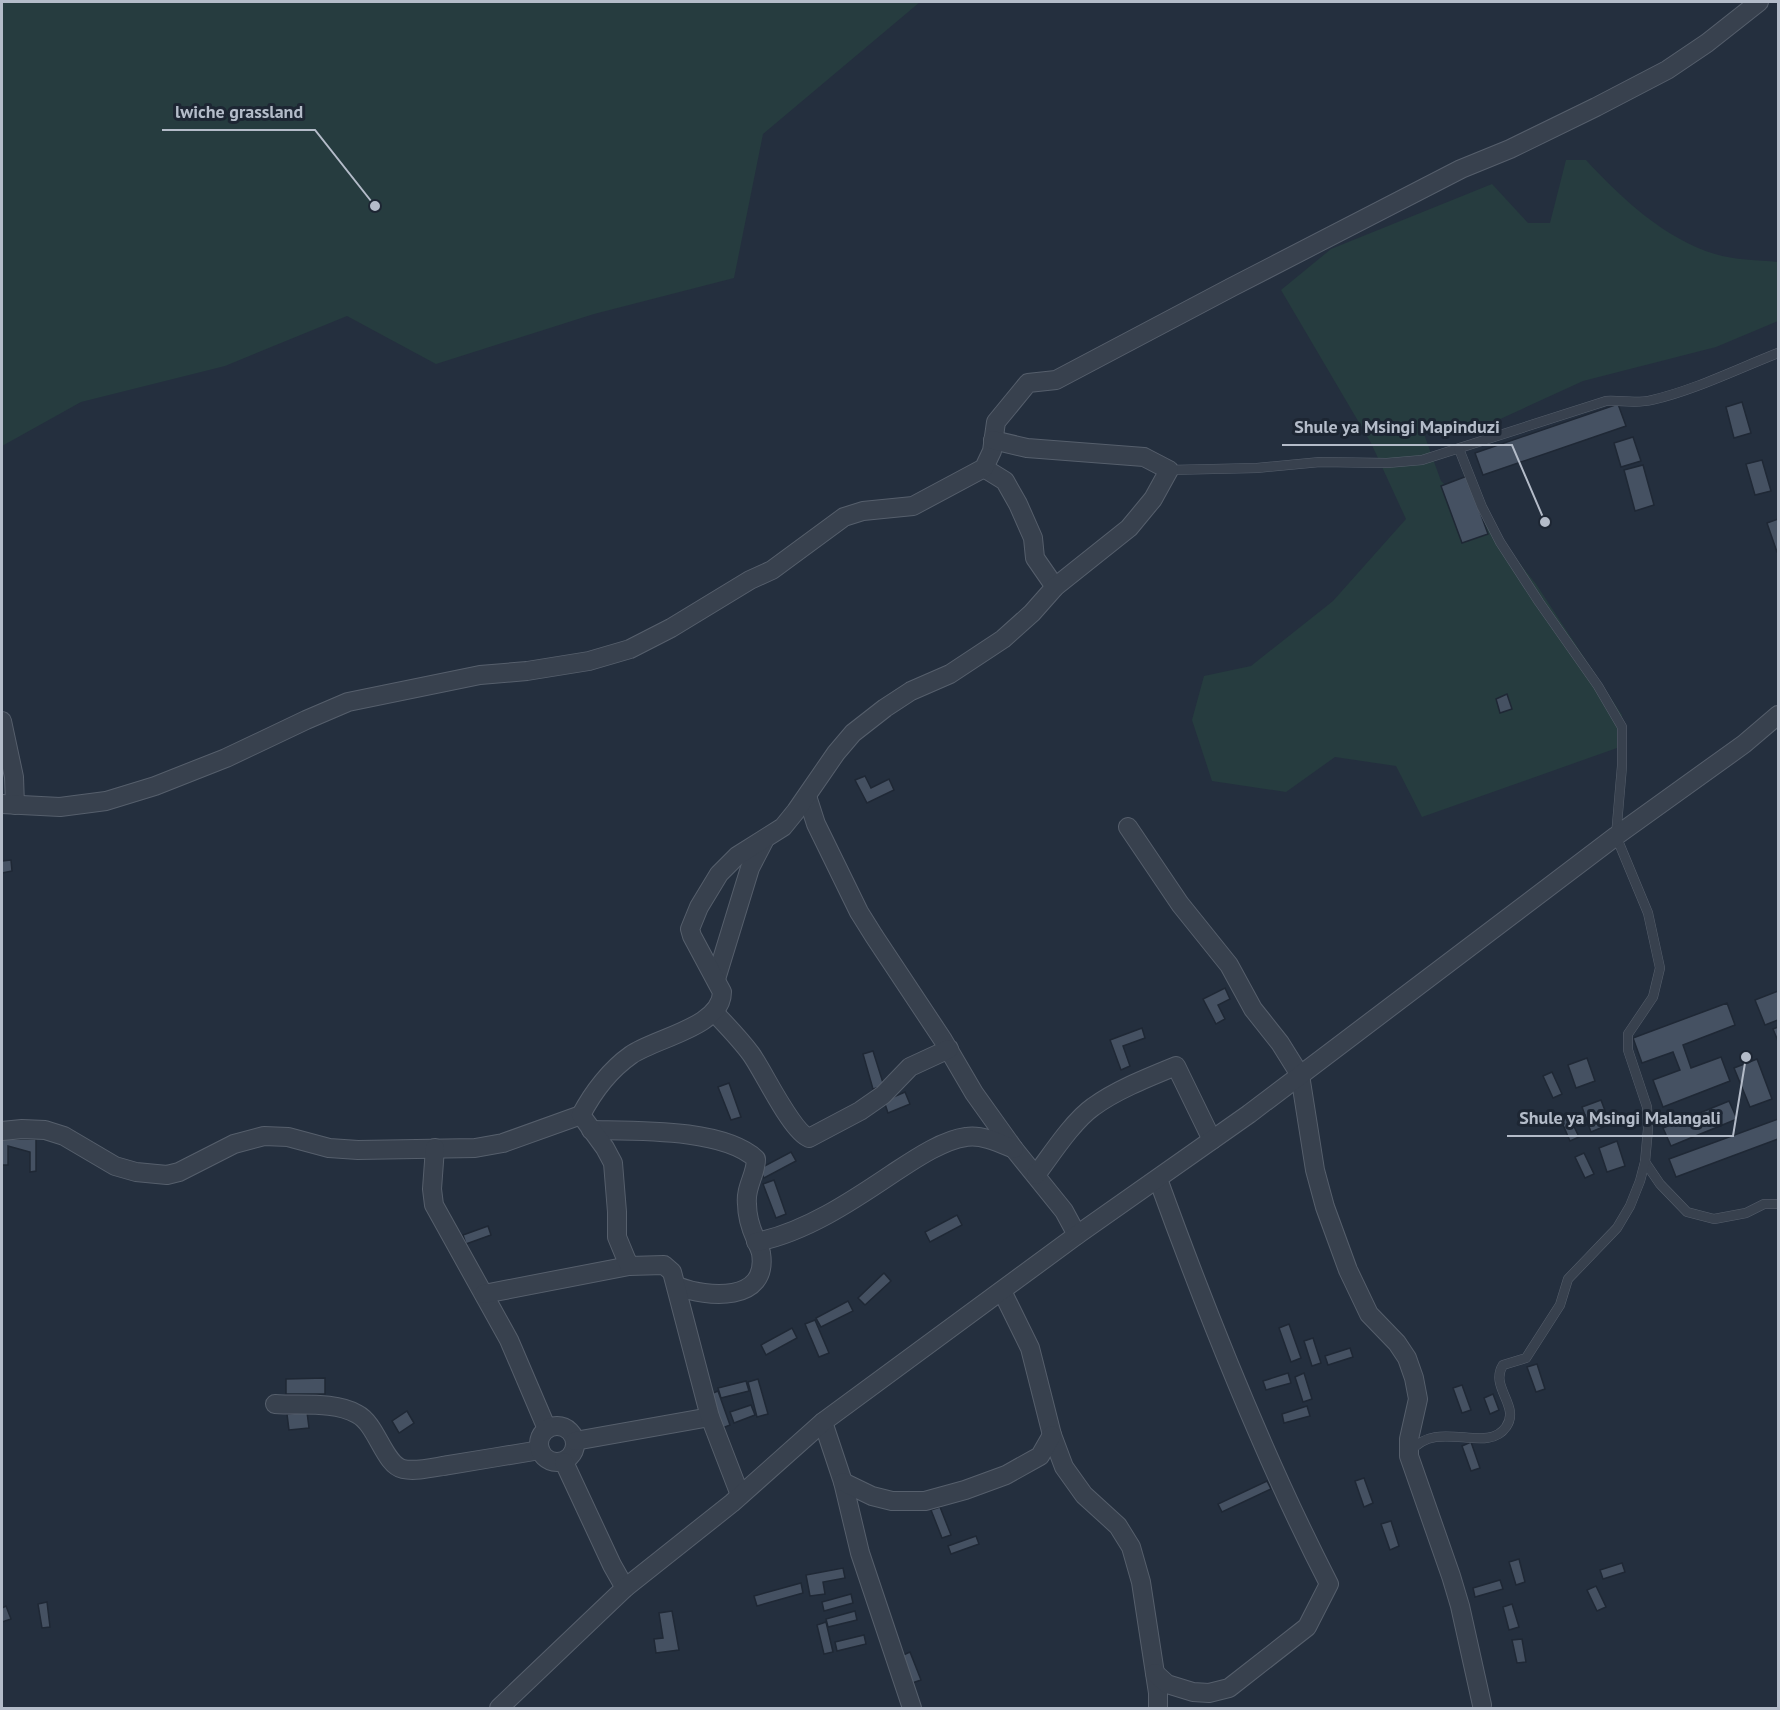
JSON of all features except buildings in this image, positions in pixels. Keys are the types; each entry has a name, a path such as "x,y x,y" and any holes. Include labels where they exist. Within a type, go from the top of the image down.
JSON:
{"street":[{"path":"2,721 14,777 8,805 60,807 106,801 155,786 226,758 348,702 480,675 527,671 589,661 630,650 750,580 772,570 844,517 863,511 913,506 984,468 992,451 996,422 1028,383 1056,381 1461,169 1510,149 1667,70 1707,43 1759,2"},
{"path":"586,1122 614,1069 633,1053 663,1038 694,1027 714,1012 722,998 722,992 716,979 690,929 699,907 719,874 737,856 783,827 836,753 854,733 911,691 950,674 980,655 1032,613 1055,587 1129,528 1153,499 1169,470 1144,457 1027,448 993,440"},
{"path":"984,468 1005,481 1033,538 1035,558 1055,587"},
{"path":"499,1708 626,1588 740,1495 823,1422 1300,1075 1616,836 1744,744 1779,715"},
{"path":"807,796 816,824 859,912 949,1049 974,1093 1014,1149 1064,1211 1077,1235"},
{"path":"1128,827 1180,904 1229,965 1253,1009 1280,1043 1300,1075 1315,1170 1325,1207 1369,1314 1397,1342 1407,1358 1414,1378 1418,1399 1409,1439 1409,1456 1457,1596 1482,1706"},
{"path":"716,979 750,868 765,839"},
{"path":"714,1012 747,1049 787,1113 802,1134 809,1138 860,1111 883,1095 910,1067 949,1049"},
{"path":"1036,1175 1081,1118 1093,1107 1136,1083 1176,1066 1212,1140"},
{"path":"586,1122 613,1163 617,1212 616,1237 629,1266"},
{"path":"2,1131 45,1130 64,1136 115,1166 153,1175 179,1172 234,1144 264,1136 288,1137 329,1148 406,1150 475,1148 586,1122 692,1135 731,1145 756,1159 756,1168 746,1196 747,1212 761,1251 760,1271 749,1288 741,1292 696,1293 677,1286"},
{"path":"756,1242 791,1232 854,1200 914,1160 951,1141 967,1136 993,1141 1014,1149"},
{"path":"435,1148 432,1189 434,1205 509,1340 547,1429"},
{"path":"1155,1673 1167,1684 1193,1692 1209,1694 1229,1688 1307,1627 1329,1584 1279,1481 1202,1296 1158,1179"},
{"path":"484,1294 629,1266 664,1264 672,1272 677,1286 710,1417 740,1495"},
{"path":"1002,1291 1030,1348 1052,1435 1064,1467 1074,1483 1118,1526 1131,1547 1143,1592 1158,1708"},
{"path":"275,1404 346,1409 358,1414 373,1429 394,1464 402,1469 435,1467 540,1450"},
{"path":"575,1441 710,1417"},
{"path":"823,1422 843,1482 860,1553 912,1708"},
{"path":"556,1426 570,1431 575,1441 575,1449 564,1462 554,1463 546,1460 540,1450 540,1436 547,1429 556,1426"},
{"path":"843,1482 872,1496 892,1501 924,1501 965,1490 1006,1475 1040,1456 1052,1435"},
{"path":"564,1462 603,1547 626,1588"}],"lane":[{"path":"1169,470 1257,468 1320,462 1387,463 1422,460 1606,401 1631,403 1651,401 1779,353"},
{"path":"1409,1456 1412,1449 1434,1437 1454,1435 1483,1440 1497,1436 1506,1428 1509,1421 1509,1406 1500,1386 1498,1376 1500,1369 1503,1365 1526,1358 1560,1305 1568,1279 1617,1228 1630,1206 1645,1162 1648,1129 1647,1107 1628,1050 1628,1034 1653,997 1660,968 1648,913 1616,836 1623,754 1622,728 1598,686 1500,542 1482,507 1459,449"},
{"path":"1645,1162 1660,1184 1688,1212 1714,1219 1746,1213 1764,1204 1779,1204"}],"green space":[{"path":"2,2 920,2 763,134 734,278 594,314 436,364 347,316 225,366 81,402 2,446"},
{"path":"1566,160 1586,160 1645,216 1661,228 1697,247 1730,258 1778,262 1778,321 1716,347 1583,381 1487,425 1424,434 1441,481 1495,532 1536,584 1622,715 1617,748 1422,817 1396,766 1335,757 1286,792 1212,781 1192,720 1204,676 1251,666 1333,601 1406,519 1371,443 1281,290 1331,249 1492,184 1528,223 1550,223"}],"place":[{"name":"lwiche grassland","path":"375,206"},
{"name":"Shule ya Msingi Mapinduzi","path":"1545,522"},
{"name":"Shule ya Msingi Malangali","path":"1746,1057"}]}
